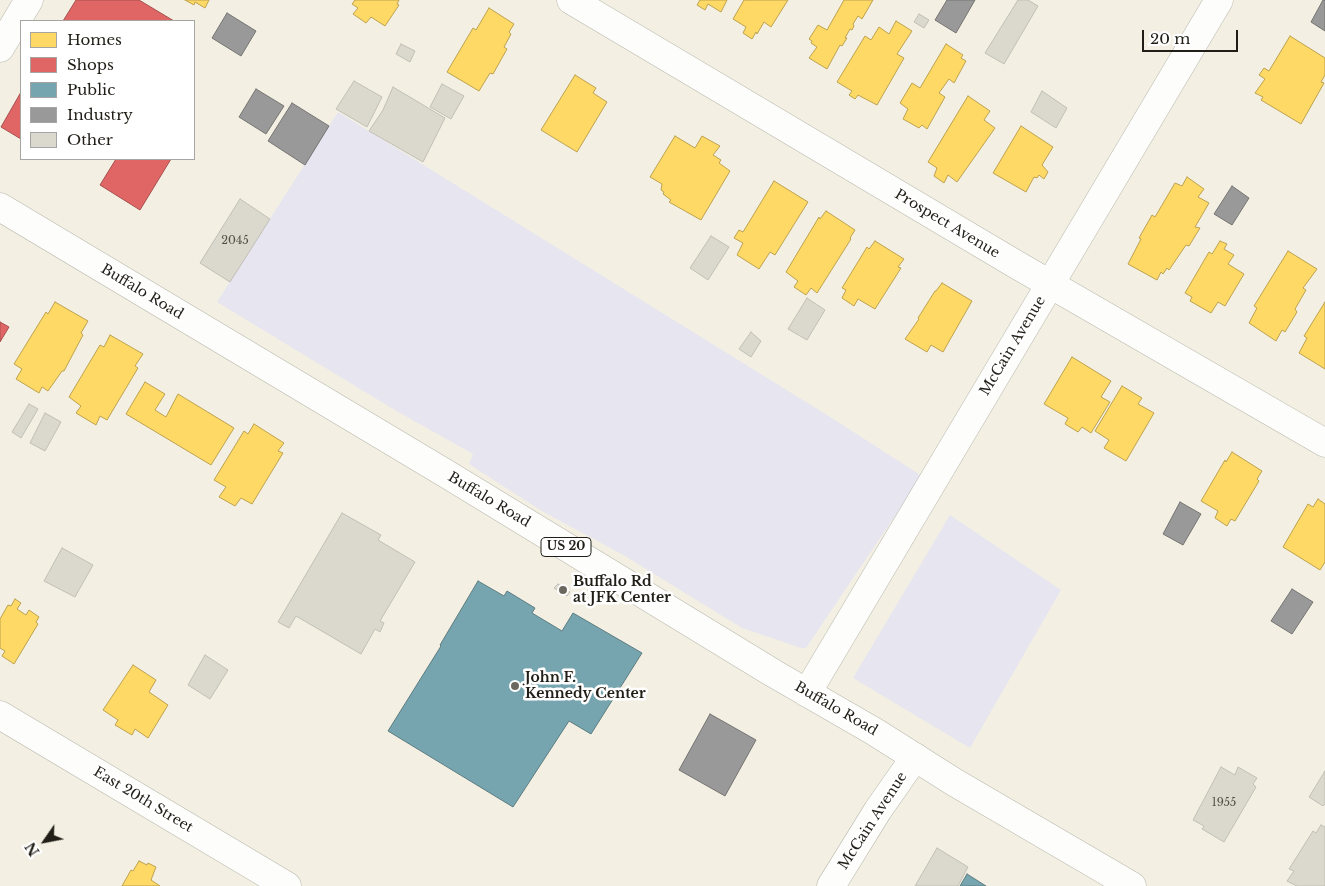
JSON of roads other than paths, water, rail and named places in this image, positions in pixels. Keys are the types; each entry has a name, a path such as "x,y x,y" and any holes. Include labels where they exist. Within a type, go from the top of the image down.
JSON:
{"street":[{"path":"0,48 29,0"},
{"name":"Prospect Avenue","path":"572,0 1050,284 1325,443"},
{"name":"McCain Avenue","path":"807,693 1218,0"},
{"name":"Buffalo Road","path":"0,207 445,473 807,693 915,756 954,782 1132,886"},
{"name":"East 20th Street","path":"0,715 286,886"},
{"name":"McCain Avenue","path":"831,886 878,810 915,756"}],"place":[{"name":"Buffalo Rd at JFK Center","path":"563,590"},
{"name":"John F. Kennedy Center","path":"515,686"}]}
